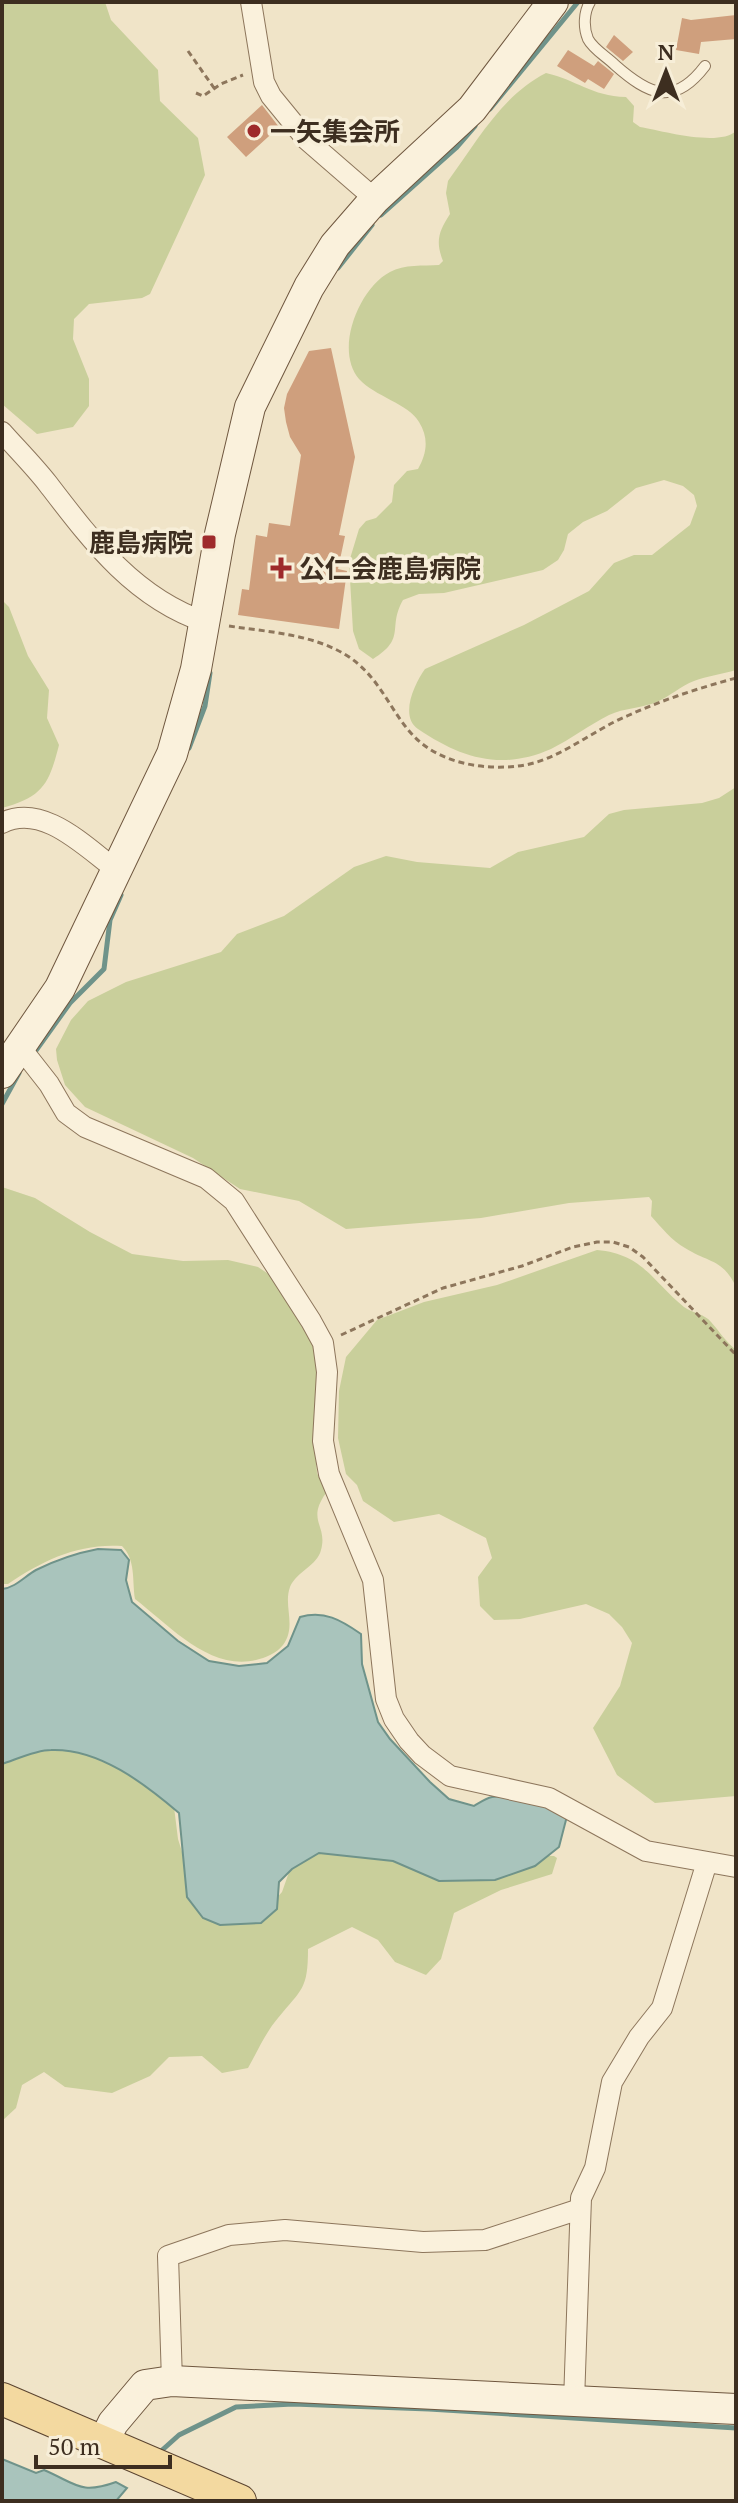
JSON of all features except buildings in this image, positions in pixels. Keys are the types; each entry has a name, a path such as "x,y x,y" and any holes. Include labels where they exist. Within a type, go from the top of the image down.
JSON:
{"main road":[{"path":"2,2399 240,2501"}],"street":[{"path":"251,2 264,82 288,119 307,140 375,199"},
{"path":"2,1073 27,1056 172,754 214,623 227,504 250,407 309,287 335,245 375,199 472,109 553,2"},
{"path":"2,432 47,482 84,532 137,586 190,617 214,623"},
{"path":"2,823 35,818 58,826 118,871"},
{"path":"27,1056 66,1113 85,1127 206,1178 234,1201 323,1343 327,1372 323,1441 329,1474 373,1580 386,1699 394,1719 409,1741 450,1776 549,1798 646,1851 736,1867"},
{"path":"574,2402 581,2198 595,2168 612,2082 639,2037 662,2008 707,1862"},
{"path":"172,2381 168,2256 229,2235 285,2230 423,2242 485,2240 580,2209"},
{"path":"104,2441 113,2423 145,2385 172,2381 736,2409"}],"lane":[{"path":"590,2 585,24 590,42 636,84 668,93 691,85 705,66"}],"path":[{"path":"188,51 214,88"},
{"path":"196,93 203,96 261,66"},
{"path":"214,623 306,638 344,654 371,676 419,741 445,757 495,768 520,766 545,759 627,716 736,678"},
{"path":"323,1343 443,1288 522,1266 573,1247 613,1242 629,1247 643,1257 736,1355"}],"green space":[{"path":"2,2 105,2 111,20 158,70 160,101 198,138 205,175 150,294 142,298 89,304 74,319 73,339 89,379 89,406 73,427 37,434 2,404"},
{"path":"546,73 603,94 626,97 634,106 633,122 640,127 704,138 728,136 736,131 736,670 694,681 657,702 609,715 533,756 498,760 466,754 434,739 412,723 411,699 425,669 524,625 589,591 614,563 634,555 652,555 690,525 697,506 694,495 683,486 664,480 636,488 607,511 583,522 568,534 558,560 543,570 444,593 419,594 403,600 390,645 373,659 359,649 353,631 349,562 359,529 392,502 394,485 407,471 418,469 426,446 422,428 414,416 365,385 352,367 349,352 354,321 369,291 390,272 408,267 439,265 443,261 439,242 450,214 446,193 448,181 503,107 530,82"},
{"path":"2,600 9,607 28,656 49,690 47,718 59,745 52,770 42,787 27,799 2,808"},
{"path":"736,787 736,1287 720,1266 685,1248 667,1234 651,1216 652,1201 649,1197 569,1203 481,1218 346,1229 299,1201 240,1189 193,1158 85,1107 65,1085 56,1049 71,1020 88,1001 126,982 221,952 237,934 284,916 354,867 386,856 417,862 490,868 518,852 584,837 609,814 702,803 719,798"},
{"path":"2,1187 35,1198 132,1254 183,1261 228,1260 258,1267 273,1277 312,1338 319,1359 315,1450 317,1473 326,1493 320,1502 317,1517 322,1542 319,1556 290,1587 289,1631 283,1645 274,1653 239,1662 222,1659 176,1633 135,1599 131,1564 122,1546 76,1550 8,1584 2,1584"},
{"path":"597,1250 626,1257 646,1270 684,1307 708,1319 736,1350 736,1796 655,1803 617,1775 593,1728 620,1686 632,1643 622,1627 609,1614 586,1604 520,1619 494,1620 480,1606 478,1577 492,1558 486,1538 439,1514 394,1522 363,1501 357,1485 346,1474 338,1438 339,1391 346,1357 377,1320 424,1302 497,1285"},
{"path":"58,1744 96,1753 173,1799 178,1839 192,1884 263,1913 282,1892 294,1858 324,1847 557,1858 552,1874 501,1890 454,1913 441,1959 426,1975 395,1962 378,1940 352,1927 308,1949 307,1973 302,1988 270,2029 248,2068 222,2073 202,2056 169,2057 150,2076 112,2093 65,2087 44,2072 22,2085 16,2108 2,2121 2,1758"}],"water":[{"path":"98,1549 121,1550 129,1560 126,1580 132,1602 178,1641 209,1661 239,1666 267,1663 288,1646 300,1617 309,1615 325,1616 354,1629 361,1634 362,1664 378,1722 430,1782 449,1799 474,1806 490,1798 511,1797 567,1816 559,1847 535,1866 495,1880 439,1881 393,1861 319,1853 292,1869 279,1882 277,1909 261,1923 220,1925 203,1918 187,1897 179,1813 151,1791 104,1761 69,1751 39,1751 2,1764 2,1589 51,1563"},
{"path":"2,2459 36,2473 44,2470 86,2488 116,2482 127,2488 116,2501 2,2501"}],"waterway":[{"path":"490,109 578,2"},
{"path":"381,215 456,148 475,126"},
{"path":"338,268 372,225"},
{"path":"189,748 205,706 210,673"},
{"path":"32,1056 70,1003 104,969 110,920 121,895"},
{"path":"2,1104 19,1073"},
{"path":"160,2452 179,2435 236,2407 293,2404 736,2428"}],"place":[{"name":"一矢集会所","path":"254,131"},
{"name":"鹿島病院","path":"209,542"},
{"name":"公仁会鹿島病院","path":"281,568"}]}
